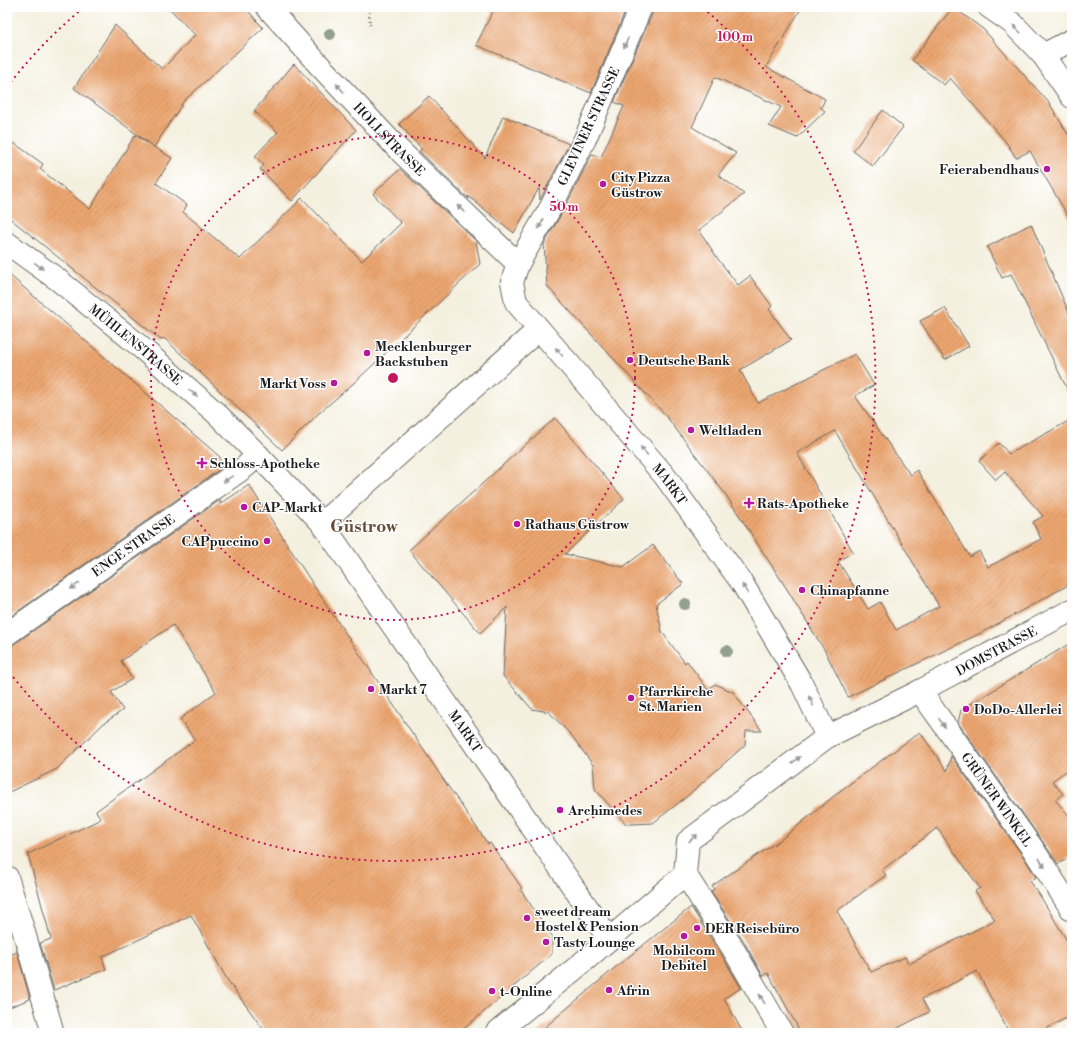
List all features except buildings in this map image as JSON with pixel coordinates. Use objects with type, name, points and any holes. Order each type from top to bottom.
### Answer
[{"type":"street","name":"HOLLSTRASSE","points":[[267,7],[397,148],[518,264]]},
{"type":"street","name":"GLEVINER STRASSE","points":[[518,264],[551,207],[585,139],[641,7]]},
{"type":"street","points":[[989,7],[1012,23],[1043,55],[1072,97]]},
{"type":"street","points":[[1043,55],[1072,40]]},
{"type":"street","name":"MÜHLENSTRASSE","points":[[7,243],[57,279],[136,344],[216,414],[258,455]]},
{"type":"street","name":"MARKT","points":[[518,264],[512,282],[516,302],[664,475],[742,583],[802,684],[827,737]]},
{"type":"street","points":[[322,523],[539,329]]},
{"type":"street","name":"MARKT","points":[[258,455],[322,523],[609,939]]},
{"type":"street","name":"ENGE STRASSE","points":[[7,634],[246,467],[258,455]]},
{"type":"street","name":"DOMSTRASSE","points":[[920,691],[1072,610]]},
{"type":"street","points":[[782,1033],[732,947],[685,874],[688,841],[827,737],[920,691]]},
{"type":"street","name":"GRÜNER WINKEL","points":[[920,691],[1033,849],[1072,910]]},
{"type":"street","points":[[496,1033],[576,968],[685,874]]},
{"type":"street","points":[[7,877],[15,931],[53,1033]]},
{"type":"path","points":[[370,25],[369,9],[372,7]]},
{"type":"place","name":"Feierabendhaus","points":[[1047,169]]},
{"type":"place","name":"City Pizza Güstrow","points":[[603,184]]},
{"type":"place","name":"Mecklenburger Backstuben","points":[[367,353]]},
{"type":"place","name":"Deutsche Bank","points":[[630,360]]},
{"type":"place","name":"Markt Voss","points":[[334,383]]},
{"type":"place","name":"Weltladen","points":[[691,430]]},
{"type":"place","name":"Schloss-Apotheke","points":[[202,463]]},
{"type":"place","name":"Rats-Apotheke","points":[[749,503]]},
{"type":"place","name":"CAP-Markt","points":[[244,507]]},
{"type":"place","name":"Rathaus Güstrow","points":[[517,524]]},
{"type":"place","name":"CAPpuccino","points":[[267,541]]},
{"type":"place","name":"Chinapfanne","points":[[802,590]]},
{"type":"place","name":"Markt 7","points":[[371,689]]},
{"type":"place","name":"Pfarrkirche St. Marien","points":[[631,698]]},
{"type":"place","name":"DoDo-Allerlei","points":[[966,709]]},
{"type":"place","name":"Archimedes","points":[[560,810]]},
{"type":"place","name":"sweet dream Hostel & Pension","points":[[527,918]]},
{"type":"place","name":"DER Reisebüro","points":[[697,928]]},
{"type":"place","name":"Mobilcom Debitel","points":[[684,936]]},
{"type":"place","name":"Tasty Lounge","points":[[546,942]]},
{"type":"place","name":"Afrin","points":[[609,990]]},
{"type":"place","name":"t-Online","points":[[492,991]]},
{"type":"district","name":"Güstrow","points":[[364,526]]}]
